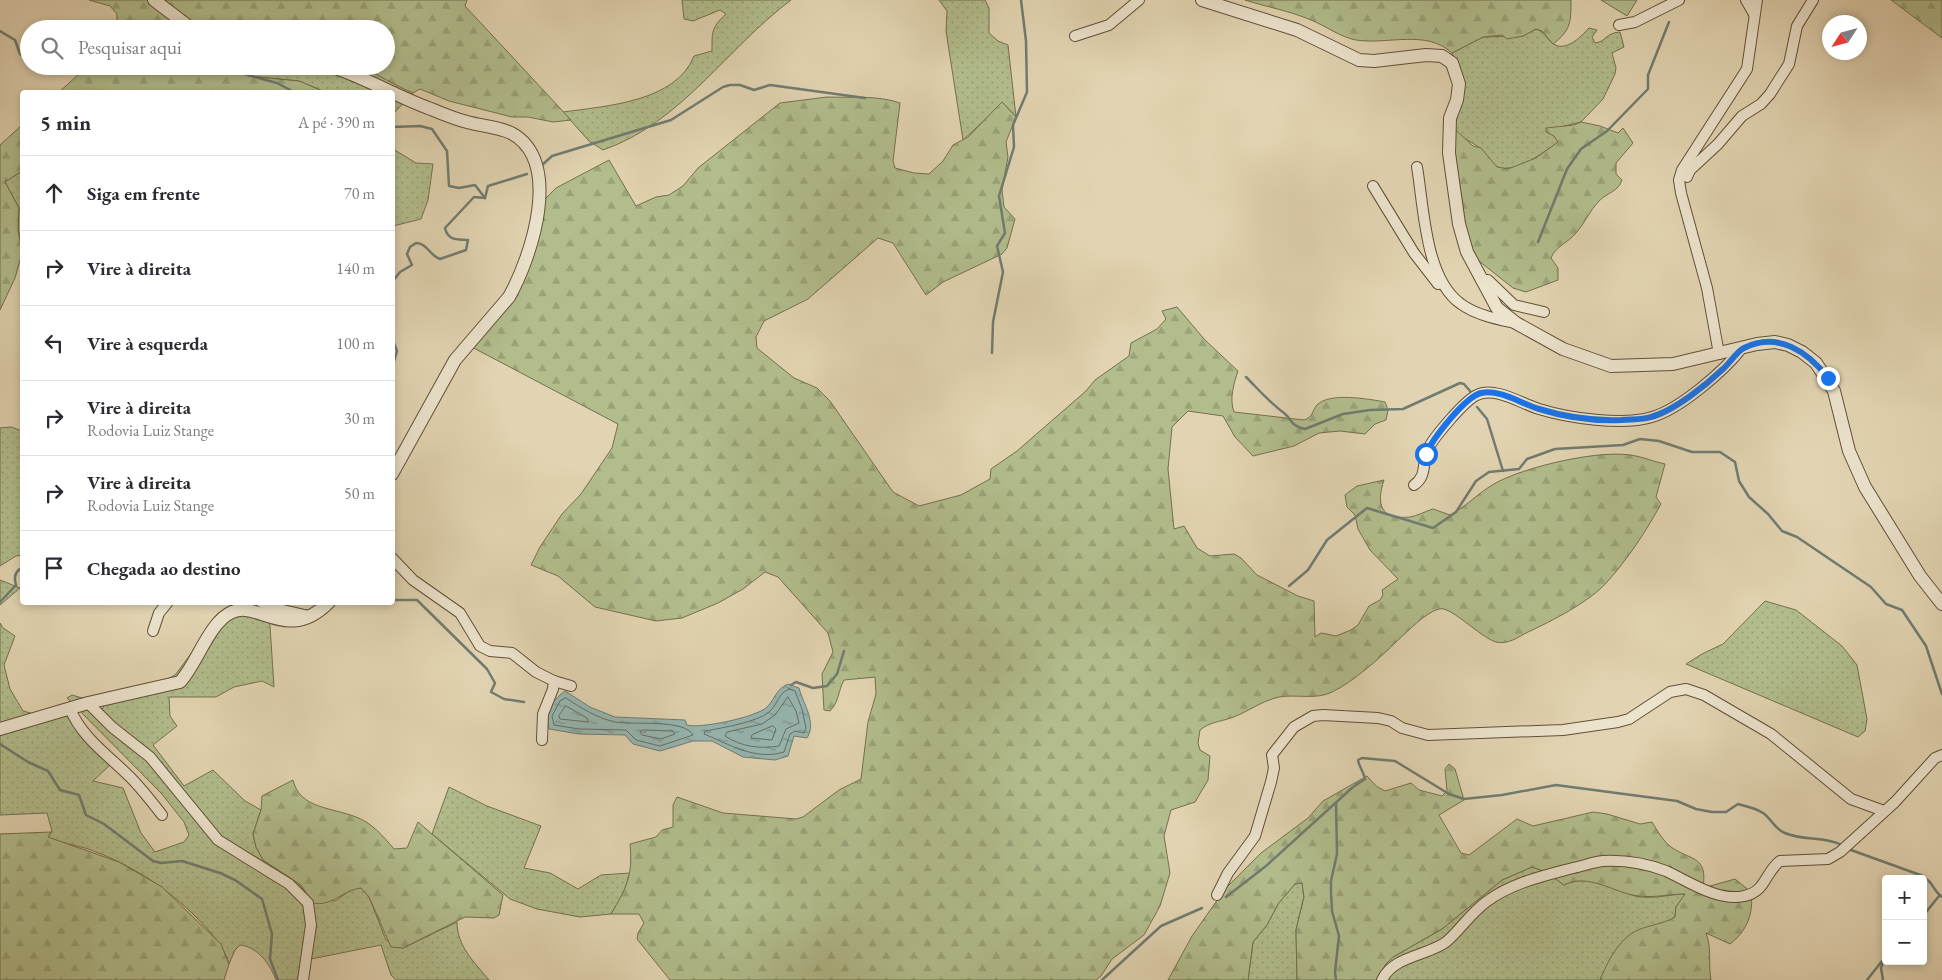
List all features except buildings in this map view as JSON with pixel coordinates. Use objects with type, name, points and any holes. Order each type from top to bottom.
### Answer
[{"type":"street","points":[[154,0],[180,20]]},
{"type":"street","points":[[1075,36],[1109,25],[1120,18],[1139,0]]},
{"type":"street","points":[[1202,0],[1297,30],[1358,60],[1436,55],[1452,64],[1459,84],[1449,128],[1452,179],[1463,239],[1481,280],[1497,308],[1516,323],[1563,349],[1611,366],[1674,364],[1775,342],[1795,348],[1816,364],[1834,391],[1849,451],[1865,487],[1920,576],[1942,604]]},
{"type":"street","points":[[1619,25],[1635,22],[1679,0]]},
{"type":"street","points":[[1746,0],[1754,14]]},
{"type":"street","points":[[1719,354],[1707,288],[1679,180],[1682,170],[1742,79],[1750,56],[1757,0]]},
{"type":"street","points":[[1690,222],[1686,192],[1690,170],[1718,144],[1742,116],[1761,104],[1770,94],[1789,64],[1797,26],[1813,0]]},
{"type":"street","points":[[356,75],[392,90]]},
{"type":"street","points":[[395,92],[429,108],[464,121],[510,133],[526,145],[533,160],[536,173],[540,210],[536,230],[515,286],[509,296],[455,360],[395,469]]},
{"type":"street","points":[[1417,167],[1432,260],[1446,289]]},
{"type":"street","points":[[1374,186],[1414,254],[1429,274],[1462,305],[1498,319],[1516,323]]},
{"type":"street","points":[[1481,280],[1488,280],[1514,305],[1544,312]]},
{"type":"street","points":[[1414,485],[1422,477],[1428,449],[1464,404],[1476,395],[1496,394],[1540,409],[1577,417],[1619,420],[1650,418],[1670,409],[1717,375],[1742,348]]},
{"type":"street","points":[[395,561],[413,580],[460,613],[466,620],[480,646],[490,651],[512,653],[536,672],[554,681],[571,686]]},
{"type":"street","points":[[154,631],[159,613],[166,605]]},
{"type":"street","points":[[266,605],[309,616]]},
{"type":"street","points":[[0,729],[88,702],[180,682],[216,626],[231,612],[246,611],[288,622],[319,612],[326,605]]},
{"type":"street","points":[[542,740],[543,714],[555,684],[554,681]]},
{"type":"street","points":[[1217,895],[1228,872],[1255,836],[1274,768],[1272,755],[1294,727],[1313,716],[1378,718],[1391,721],[1402,728],[1428,735],[1563,730],[1629,719],[1670,692],[1686,689],[1704,695],[1771,734],[1851,798],[1884,811]]},
{"type":"street","points":[[88,702],[112,727],[150,757],[218,840],[289,884],[308,903],[311,925],[303,980]]},
{"type":"street","points":[[70,708],[75,719],[96,744],[131,778],[162,815]]},
{"type":"street","points":[[1382,980],[1386,972],[1395,966],[1446,941],[1470,914],[1488,900],[1536,877],[1600,861],[1636,862],[1651,865],[1714,892],[1726,896],[1744,897],[1762,887],[1775,864],[1780,861],[1828,858],[1840,852],[1884,811],[1935,758],[1942,755]]},
{"type":"green space","points":[[89,0],[467,0],[465,6],[571,120],[553,122],[528,117],[512,117],[449,101],[420,89],[413,93],[377,75],[395,75],[395,20],[117,20],[117,14],[110,6]]},
{"type":"green space","points":[[682,0],[791,0],[768,19],[680,103],[656,122],[631,138],[603,150],[589,141],[563,112],[619,104],[656,92],[672,83],[685,71],[694,56],[712,51],[713,31],[717,23],[726,14],[720,10],[693,21],[684,19]]},
{"type":"green space","points":[[939,0],[985,0],[989,8],[989,33],[998,41],[1008,45],[1016,117],[1003,103],[963,140],[946,31],[947,11]]},
{"type":"green space","points":[[1245,0],[1571,0],[1571,8],[1567,30],[1553,44],[1542,31],[1536,29],[1523,36],[1507,39],[1502,35],[1483,37],[1452,53],[1442,46],[1419,40],[1368,41],[1350,39],[1317,22]]},
{"type":"green space","points":[[1601,0],[1637,0],[1627,16]]},
{"type":"green space","points":[[1891,0],[1942,0],[1942,38]]},
{"type":"green space","points":[[1589,28],[1597,30],[1592,37],[1595,43],[1611,34],[1620,32],[1624,47],[1612,53],[1616,68],[1615,74],[1603,99],[1581,122],[1564,126],[1554,136],[1558,142],[1521,165],[1505,168],[1495,166],[1484,152],[1452,131],[1459,73],[1452,53],[1483,37],[1523,36],[1536,29],[1543,33],[1551,42],[1561,46],[1572,43]]},
{"type":"green space","points":[[78,75],[248,75],[299,81],[320,90],[61,90]]},
{"type":"green space","points":[[378,75],[413,93],[395,112],[395,90],[320,90],[299,81],[247,76]]},
{"type":"green space","points":[[827,97],[873,98],[900,103],[893,161],[895,168],[914,173],[929,174],[943,161],[953,145],[968,137],[1002,102],[1016,117],[1006,142],[1008,157],[1002,190],[1004,207],[1015,219],[1007,248],[1002,254],[943,282],[926,295],[893,243],[878,238],[808,299],[764,321],[756,337],[757,348],[794,378],[817,388],[830,401],[893,492],[919,506],[961,495],[990,479],[991,469],[1017,451],[1086,391],[1095,380],[1129,356],[1131,343],[1157,329],[1166,319],[1162,311],[1177,307],[1205,340],[1238,371],[1232,396],[1234,412],[1304,420],[1311,416],[1317,405],[1330,399],[1369,399],[1385,402],[1388,410],[1386,420],[1375,424],[1365,434],[1340,431],[1319,433],[1294,446],[1253,456],[1235,437],[1223,416],[1188,411],[1172,427],[1168,469],[1174,529],[1184,526],[1197,548],[1210,556],[1234,554],[1241,558],[1257,575],[1298,596],[1314,601],[1315,637],[1321,633],[1336,636],[1351,630],[1358,625],[1369,606],[1380,600],[1383,595],[1382,590],[1398,579],[1370,550],[1358,529],[1355,515],[1347,507],[1345,495],[1357,486],[1384,480],[1380,496],[1381,503],[1386,513],[1392,516],[1416,516],[1433,509],[1450,515],[1494,484],[1524,471],[1584,457],[1622,454],[1665,464],[1656,497],[1661,504],[1629,554],[1600,589],[1570,610],[1517,638],[1500,643],[1496,642],[1482,635],[1450,612],[1439,609],[1423,618],[1366,669],[1332,692],[1320,696],[1286,696],[1272,699],[1237,716],[1211,724],[1200,730],[1198,743],[1200,750],[1210,756],[1208,780],[1195,802],[1171,810],[1164,836],[1170,873],[1160,906],[1144,935],[1112,959],[1101,976],[1096,980],[670,980],[637,939],[644,923],[639,914],[611,914],[625,888],[630,873],[630,844],[656,837],[662,830],[673,827],[673,805],[677,797],[723,813],[796,819],[803,817],[839,790],[861,779],[868,722],[876,694],[875,677],[844,680],[833,708],[830,711],[824,710],[822,674],[833,652],[828,633],[778,577],[765,572],[743,589],[718,603],[682,618],[656,621],[595,607],[558,576],[531,565],[540,547],[562,514],[581,494],[612,448],[618,424],[466,344],[510,287],[529,232],[546,198],[556,188],[609,160],[636,206],[656,197],[669,195],[683,186],[698,168],[780,103]]},
{"type":"green space","points":[[1581,122],[1600,126],[1618,133],[1623,128],[1633,143],[1616,163],[1616,174],[1622,180],[1618,187],[1602,198],[1573,236],[1553,254],[1551,258],[1558,268],[1558,280],[1526,292],[1513,288],[1474,257],[1466,229],[1452,131],[1457,131],[1473,146],[1481,148],[1497,167],[1508,169],[1536,158],[1558,142],[1554,136],[1546,132],[1546,128],[1574,125]]},
{"type":"green space","points":[[20,127],[20,172],[5,182],[19,208],[20,260],[15,278],[0,310],[0,145]]},
{"type":"green space","points":[[395,150],[416,163],[433,164],[428,200],[421,219],[395,226]]},
{"type":"green space","points":[[20,172],[20,237],[18,229],[19,208],[5,182]]},
{"type":"green space","points":[[11,427],[20,430],[20,555],[0,566],[0,428]]},
{"type":"green space","points":[[0,580],[20,588],[0,605]]},
{"type":"green space","points":[[1765,601],[1796,610],[1842,646],[1857,665],[1867,719],[1865,731],[1858,737],[1686,664],[1723,644]]},
{"type":"green space","points":[[235,605],[256,605],[269,611],[274,687],[262,681],[234,687],[216,697],[169,697],[170,716],[177,726],[153,745],[184,786],[213,770],[245,801],[261,810],[253,834],[256,847],[263,860],[294,878],[306,893],[335,901],[352,889],[361,887],[369,897],[386,940],[403,948],[457,922],[463,946],[489,980],[396,980],[391,975],[381,945],[301,961],[300,980],[276,980],[262,957],[246,946],[240,945],[235,950],[229,964],[220,945],[197,918],[160,886],[133,869],[88,849],[48,837],[52,831],[47,813],[0,815],[0,623],[3,628],[15,636],[4,665],[10,689],[23,711],[38,715],[61,706],[111,764],[93,781],[123,788],[141,833],[155,852],[184,842],[189,835],[184,822],[161,793],[67,698],[72,695],[82,698],[101,712],[109,694],[170,678],[176,674],[220,614]]},
{"type":"green space","points":[[1449,764],[1455,769],[1464,800],[1439,815],[1461,853],[1469,855],[1517,819],[1533,826],[1593,812],[1607,814],[1640,824],[1652,822],[1668,845],[1700,864],[1704,877],[1703,888],[1735,879],[1751,892],[1752,900],[1748,921],[1736,939],[1730,944],[1706,933],[1709,944],[1711,980],[1600,980],[1619,945],[1638,930],[1675,917],[1676,907],[1685,894],[1645,896],[1630,894],[1583,881],[1564,885],[1546,872],[1532,867],[1502,880],[1442,929],[1393,957],[1385,965],[1381,980],[1297,980],[1296,930],[1304,897],[1302,883],[1295,884],[1278,904],[1267,925],[1253,942],[1248,980],[1168,980],[1192,936],[1225,889],[1261,853],[1308,818],[1323,801],[1367,776],[1376,786],[1385,791],[1411,783],[1419,790],[1442,796],[1447,791],[1445,769]]},
{"type":"green space","points":[[293,780],[302,797],[309,802],[362,819],[377,830],[394,849],[407,848],[418,822],[503,895],[499,915],[494,918],[465,917],[403,948],[391,947],[369,897],[361,888],[326,903],[313,903],[301,885],[263,860],[256,847],[253,834],[261,810],[262,796]]},
{"type":"green space","points":[[449,787],[487,806],[541,826],[524,868],[550,873],[578,889],[601,875],[630,873],[623,894],[611,914],[580,917],[537,909],[510,899],[432,834]]},
{"type":"green space","points":[[51,832],[48,837],[119,862],[162,887],[221,944],[229,964],[224,980],[0,980],[0,834]]},
{"type":"green space","points":[[1532,867],[1546,872],[1564,885],[1582,881],[1591,882],[1641,897],[1686,894],[1676,907],[1675,917],[1665,923],[1651,926],[1602,975],[1600,980],[1381,980],[1385,965],[1393,957],[1442,929],[1502,880]]},
{"type":"green space","points":[[1302,883],[1304,896],[1296,930],[1297,980],[1248,980],[1253,942],[1267,925],[1278,904],[1295,884]]},
{"type":"water","points":[[788,684],[799,688],[810,719],[810,732],[807,738],[794,736],[788,756],[775,760],[743,757],[712,741],[693,741],[660,751],[633,744],[625,735],[579,734],[549,729],[548,717],[550,708],[565,691],[590,707],[615,717],[685,720],[687,725],[694,726],[728,721],[761,711],[770,704],[780,689]]},
{"type":"waterway","points":[[992,353],[993,322],[1003,272],[997,246],[1005,233],[999,196],[1014,147],[1013,125],[1027,92],[1026,41],[1021,0]]},
{"type":"waterway","points":[[1538,242],[1567,169],[1581,149],[1607,131],[1648,89],[1648,75],[1669,22]]},
{"type":"waterway","points":[[0,31],[15,40],[20,54]]},
{"type":"waterway","points":[[248,75],[277,83],[290,90]]},
{"type":"waterway","points":[[541,166],[552,156],[671,120],[723,87],[730,85],[740,85],[754,90],[770,85],[865,98]]},
{"type":"waterway","points":[[395,127],[420,126],[432,129],[447,151],[449,186],[459,188],[475,185],[485,198]]},
{"type":"waterway","points":[[485,198],[488,186],[527,174]]},
{"type":"waterway","points":[[395,278],[400,272],[412,265],[407,254],[410,247],[416,243],[423,245],[440,259],[466,250],[468,240],[451,237],[445,228],[474,197],[485,198]]},
{"type":"waterway","points":[[395,346],[397,351],[395,358]]},
{"type":"waterway","points":[[1246,377],[1287,415],[1294,424],[1305,429],[1343,414],[1370,410],[1403,409],[1460,383],[1464,384],[1470,391]]},
{"type":"waterway","points":[[1477,407],[1487,419],[1503,471]]},
{"type":"waterway","points":[[1289,586],[1308,570],[1327,540],[1367,508],[1433,528],[1456,512],[1476,481],[1489,472],[1519,469],[1527,459],[1555,449],[1623,445],[1640,439],[1659,441],[1692,452],[1720,452],[1735,462],[1739,481],[1749,497],[1768,514],[1782,531],[1797,537],[1871,587],[1886,604],[1902,610],[1926,646],[1942,694]]},
{"type":"waterway","points":[[0,602],[16,585],[16,575],[20,570]]},
{"type":"waterway","points":[[395,600],[417,600],[487,669],[495,683],[491,692],[504,699],[524,702]]},
{"type":"waterway","points":[[791,685],[796,682],[813,688],[827,686],[837,674],[844,651]]},
{"type":"waterway","points":[[0,744],[28,762],[48,771],[60,790],[79,795],[86,815],[104,824],[153,861],[161,863],[182,861],[220,873],[235,880],[262,899],[272,934],[270,959],[278,980]]},
{"type":"waterway","points":[[1226,897],[1266,866],[1353,787],[1365,779],[1358,760],[1362,758],[1395,761],[1449,794],[1464,799],[1502,795],[1556,785],[1677,801],[1696,809],[1712,812],[1726,812],[1738,804],[1754,808],[1763,813],[1778,829],[1785,833],[1799,837],[1828,840],[1842,845]]},
{"type":"waterway","points":[[1336,803],[1337,854],[1331,881],[1332,911],[1339,936],[1335,972],[1336,980]]},
{"type":"waterway","points":[[1851,850],[1923,876],[1942,897]]},
{"type":"waterway","points":[[1927,911],[1939,896]]},
{"type":"waterway","points":[[1102,980],[1161,926],[1202,908]]},
{"type":"waterway","points":[[1867,980],[1882,961]]},
{"type":"waterway","points":[[1882,965],[1883,980]]},
{"type":"route","points":[[1426,454],[1464,404],[1476,395],[1488,392],[1568,416],[1619,420],[1650,418],[1670,409],[1717,375],[1742,348],[1775,342],[1788,345],[1802,352],[1828,378]]}]
